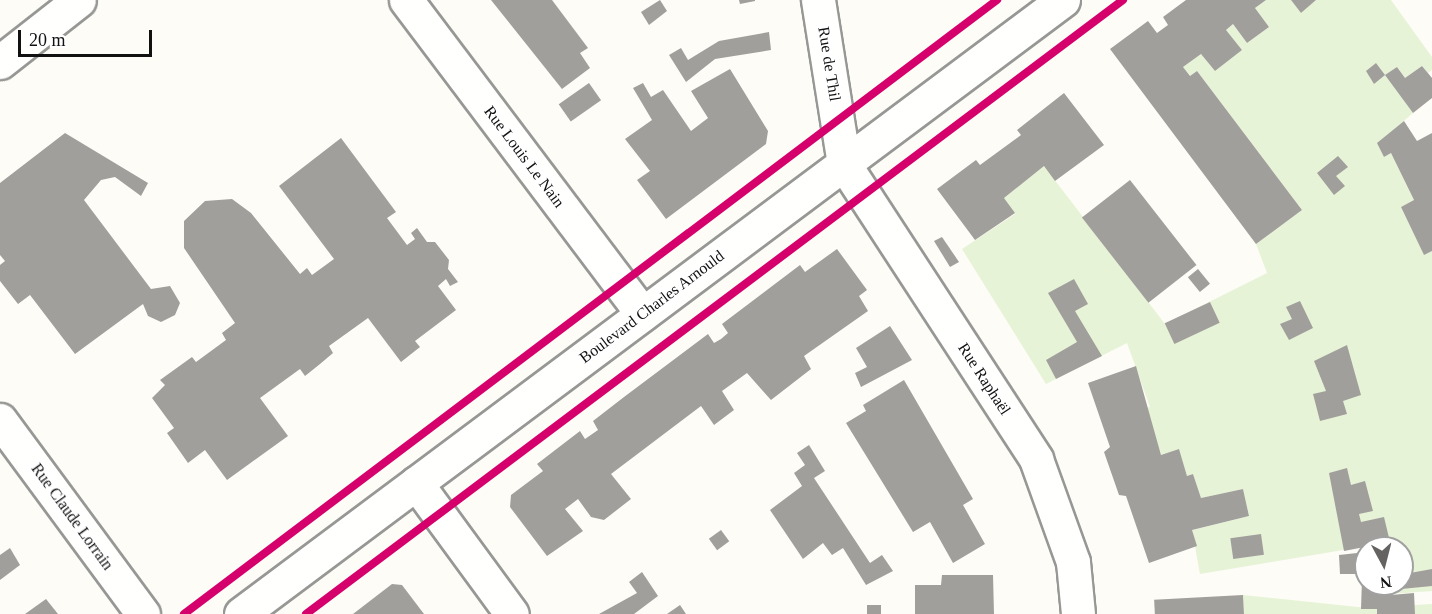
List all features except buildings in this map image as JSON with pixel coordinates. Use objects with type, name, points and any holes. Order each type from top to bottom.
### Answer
[{"type":"street","name":"Rue Louis Le Nain","points":[[406,0],[642,314]]},
{"type":"street","name":"Rue de Thil","points":[[818,0],[844,164]]},
{"type":"street","name":"Boulevard Charles Arnould","points":[[241,614],[1064,0]]},
{"type":"street","points":[[0,62],[63,5]]},
{"type":"street","name":"Rue Raphaël","points":[[844,164],[1036,459],[1072,562],[1078,614]]},
{"type":"street","name":"Rue Claude Lorrain","points":[[0,420],[143,614]]},
{"type":"street","points":[[416,483],[512,614]]},
{"type":"green space","points":[[1266,0],[1291,0],[1301,13],[1316,0],[1391,0],[1432,57],[1432,70],[1428,73],[1422,66],[1405,78],[1397,67],[1386,75],[1413,113],[1378,143],[1384,157],[1391,153],[1414,200],[1401,207],[1424,254],[1432,251],[1432,591],[1414,592],[1414,536],[1354,536],[1354,548],[1200,574],[1192,530],[1249,516],[1243,489],[1201,498],[1193,474],[1187,476],[1179,450],[1161,455],[1146,408],[1150,407],[1127,343],[1046,384],[962,249],[1015,214],[1004,198],[1044,166],[1165,324],[1267,273],[1256,244],[1302,210],[1197,71],[1190,76],[1183,67],[1201,54],[1215,71],[1242,50],[1226,30],[1233,24],[1247,43],[1269,27],[1255,8]]},
{"type":"green space","points":[[1243,595],[1377,609],[1377,614],[1244,614]]},
{"type":"green space","points":[[1432,604],[1432,614],[1415,614],[1414,605]]},
{"type":"cycle path","points":[[184,614],[997,0]]},
{"type":"cycle path","points":[[306,614],[1123,0]]}]
